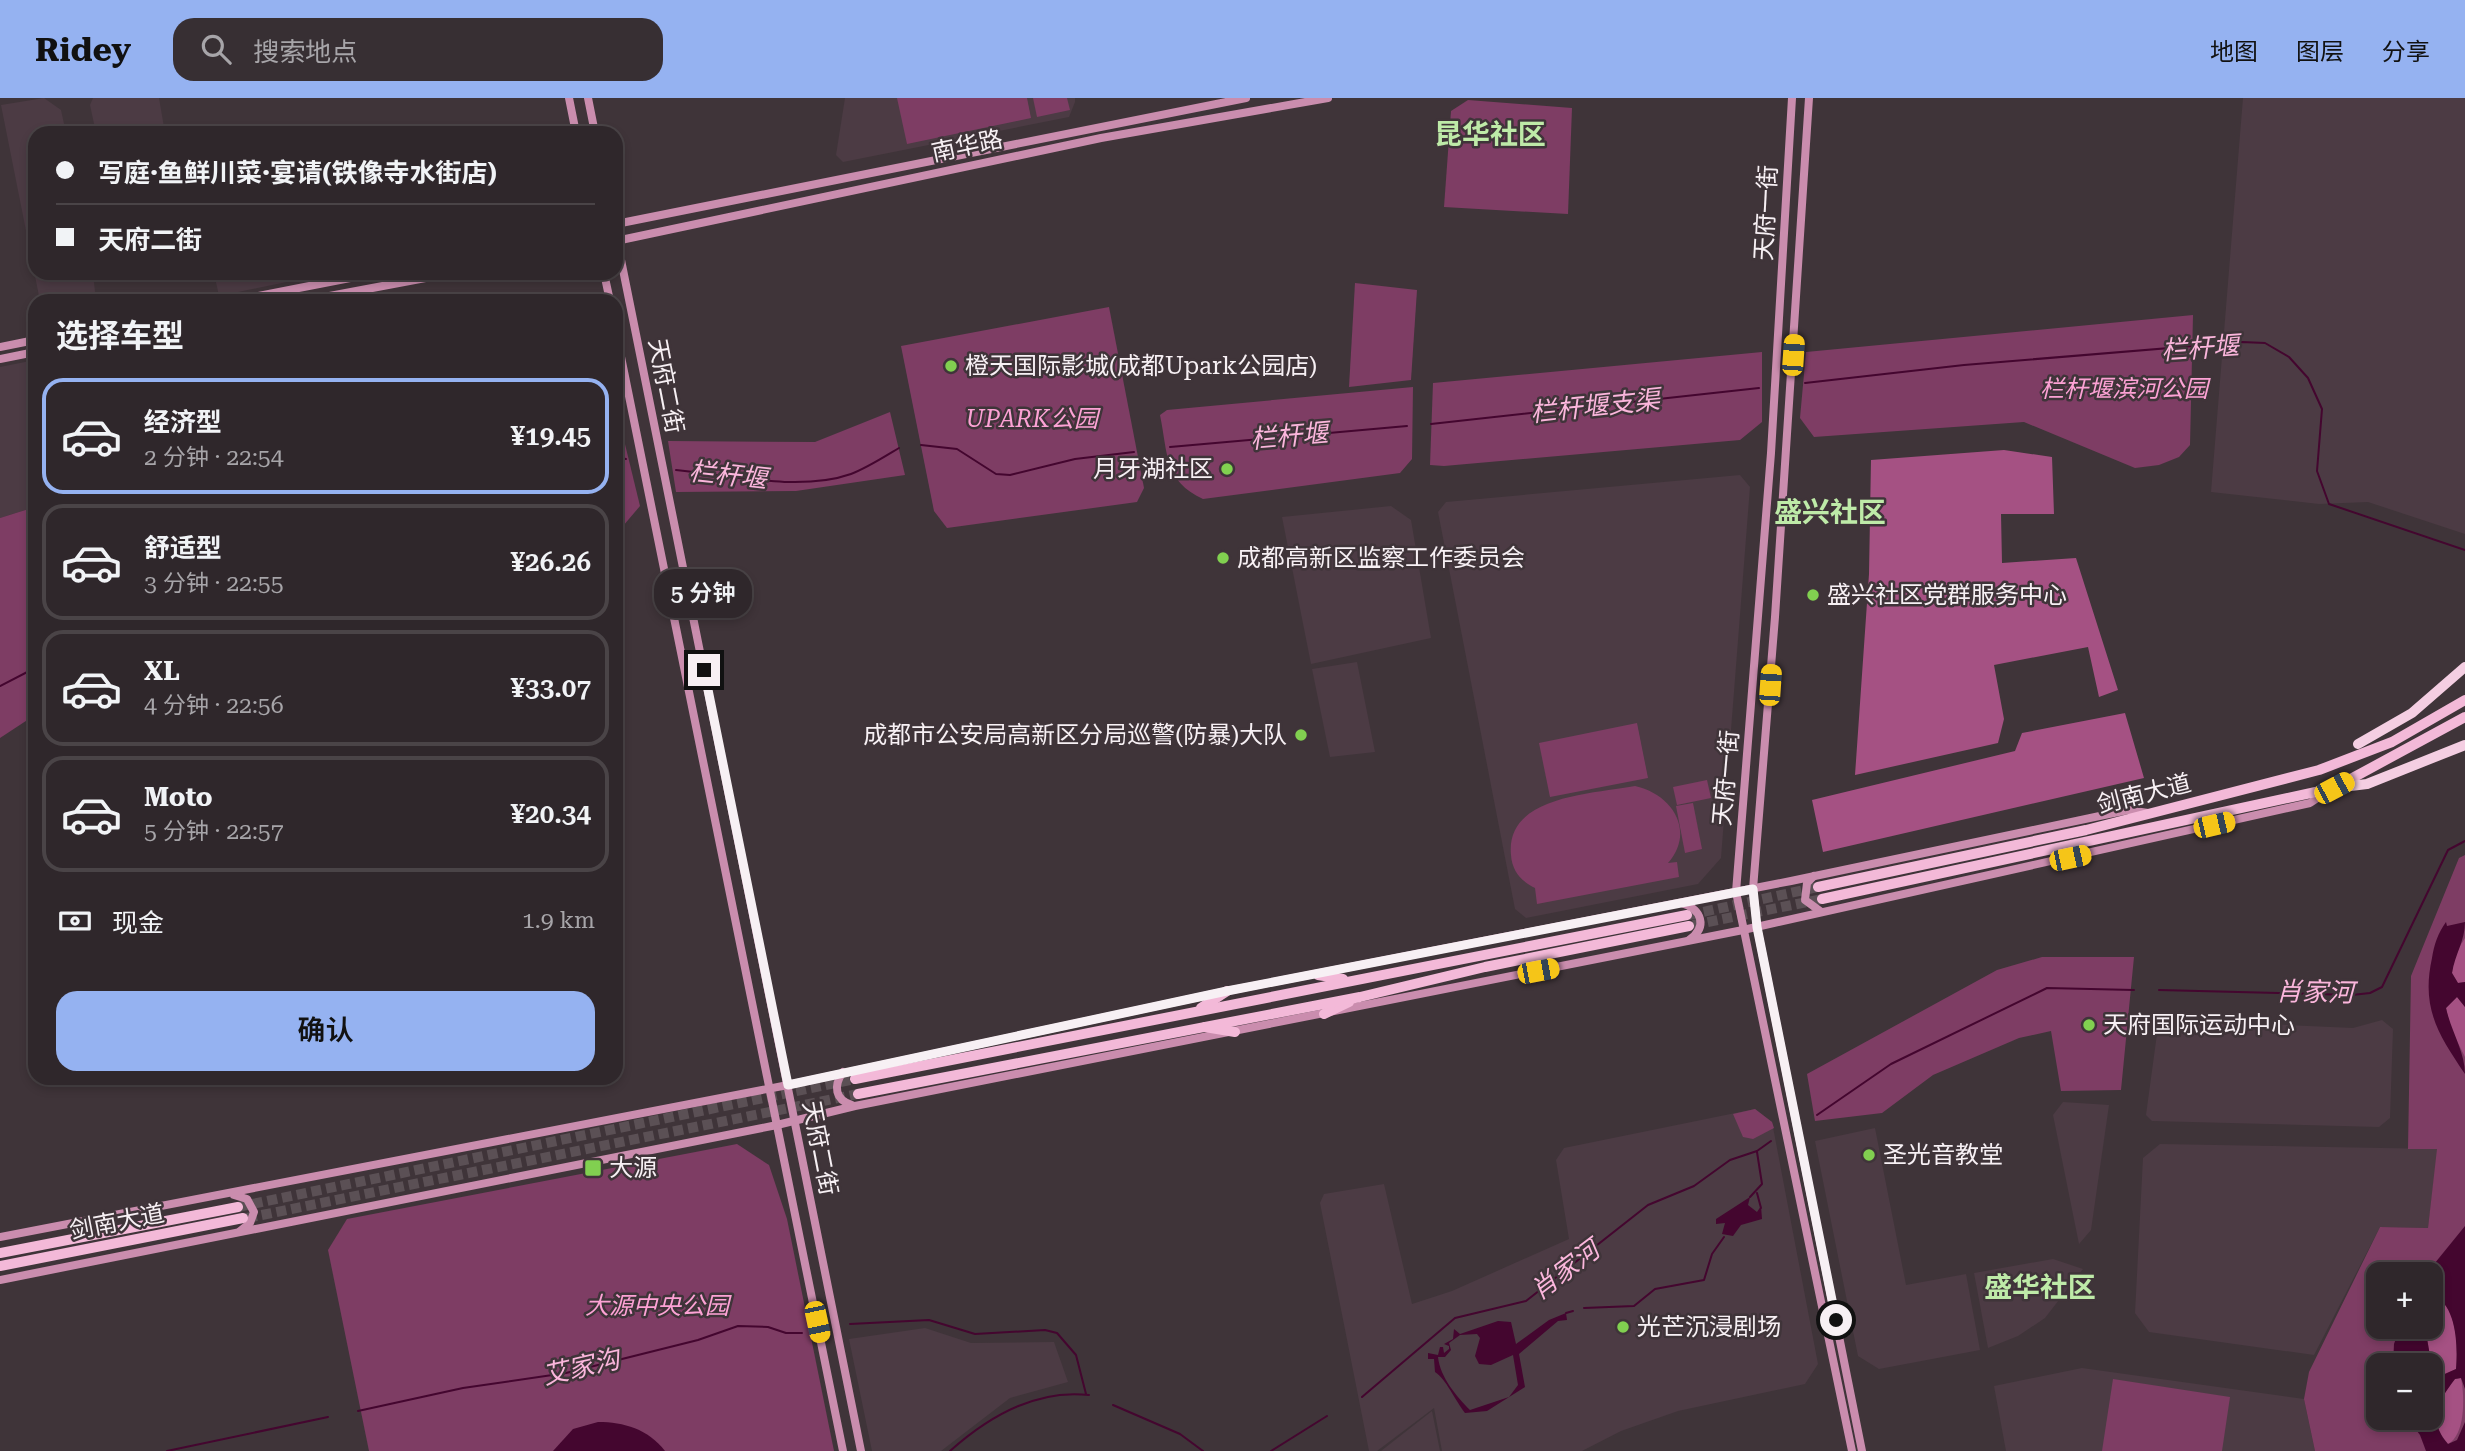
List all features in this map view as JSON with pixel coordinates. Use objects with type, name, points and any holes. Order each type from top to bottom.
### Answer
[{"type":"highway","points":[[2358,744],[2412,713],[2465,667]]},
{"type":"highway","name":"剑南大道","points":[[1818,887],[2086,830],[2277,782],[2343,762],[2392,742],[2465,700]]},
{"type":"highway","name":"剑南大道","points":[[1822,899],[2334,788],[2465,717]]},
{"type":"highway","points":[[2334,788],[2367,784],[2465,745]]},
{"type":"highway","points":[[855,1079],[1687,915]]},
{"type":"highway","points":[[858,1094],[1360,996],[1485,967],[1689,926]]},
{"type":"highway","points":[[1318,975],[1351,981]]},
{"type":"highway","points":[[1195,1012],[1227,991]]},
{"type":"highway","points":[[1324,1014],[1360,996]]},
{"type":"highway","points":[[1198,1026],[1235,1032]]},
{"type":"highway","name":"剑南大道","points":[[0,1253],[238,1207]]},
{"type":"highway","name":"剑南大道","points":[[0,1266],[243,1218]]},
{"type":"main road","points":[[569,98],[575,126]]},
{"type":"main road","points":[[588,98],[594,126]]},
{"type":"main road","name":"南华路","points":[[623,223],[1245,98]]},
{"type":"main road","name":"南华路","points":[[623,238],[1101,138],[1328,98]]},
{"type":"main road","name":"天府一街","points":[[1792,98],[1771,453],[1736,892],[1852,1451]]},
{"type":"main road","name":"天府一街","points":[[1809,98],[1775,617],[1753,889],[1757,927],[1862,1451]]},
{"type":"main road","name":"天府二街","points":[[623,273],[861,1451]]},
{"type":"main road","points":[[268,294],[340,280]]},
{"type":"main road","points":[[340,294],[415,280]]},
{"type":"main road","points":[[0,347],[28,341]]},
{"type":"main road","points":[[0,359],[28,353]]},
{"type":"main road","name":"天府二街","points":[[623,367],[843,1451]]},
{"type":"main road","points":[[0,1280],[776,1125],[855,1106],[1743,930],[2310,803],[2334,788]]},
{"type":"main road","points":[[0,1237],[788,1085],[1227,991],[1753,889],[2128,810],[2148,813]]},
{"type":"main road","points":[[1814,876],[1807,883],[1805,900],[1820,911]]},
{"type":"main road","points":[[1680,902],[1695,908],[1702,925],[1697,934],[1686,942]]},
{"type":"main road","points":[[843,1072],[837,1085],[838,1095],[843,1102],[855,1106]]},
{"type":"main road","points":[[231,1194],[247,1199],[254,1212],[250,1223],[237,1233]]},
{"type":"shaded area","points":[[44,98],[61,110],[64,126],[28,126],[28,241],[1,105]]},
{"type":"shaded area","points":[[93,98],[159,98],[164,126],[94,126],[90,105]]},
{"type":"shaded area","points":[[845,98],[1075,98],[1075,102],[1069,117],[843,162],[836,155]]},
{"type":"shaded area","points":[[2243,98],[2465,98],[2465,534],[2368,502],[2319,504],[2211,492]]},
{"type":"shaded area","points":[[36,280],[94,280],[95,294],[39,294]]},
{"type":"shaded area","points":[[216,280],[296,280],[229,294],[219,294]]},
{"type":"shaded area","points":[[28,361],[28,509],[0,518],[0,367]]},
{"type":"shaded area","points":[[2004,450],[2052,457],[2054,514],[2001,514],[2002,563],[2076,558],[2118,690],[2099,697],[2088,647],[1994,665],[2004,719],[1998,743],[1855,775],[1869,574],[1871,460]]},
{"type":"shaded area","points":[[1740,475],[1750,487],[1721,858],[1698,884],[1526,918],[1515,909],[1438,512],[1446,502]]},
{"type":"shaded area","points":[[1391,506],[1411,520],[1431,638],[1311,664],[1282,517]]},
{"type":"shaded area","points":[[1357,662],[1375,752],[1330,757],[1312,669]]},
{"type":"shaded area","points":[[2125,713],[2144,778],[1823,852],[1812,800],[2015,751],[2022,733]]},
{"type":"shaded area","points":[[2446,922],[2447,926],[2465,922],[2452,973],[2458,983],[2465,982],[2465,1007],[2457,997],[2446,1008],[2463,1058],[2465,1074],[2440,1033],[2430,1006],[2429,976],[2433,953]]},
{"type":"shaded area","points":[[2465,938],[2465,982],[2458,983],[2452,973],[2454,956]]},
{"type":"shaded area","points":[[2457,997],[2465,1007],[2465,1057],[2451,1029],[2446,1008]]},
{"type":"shaded area","points":[[2159,1019],[2353,1028],[2382,1020],[2393,1029],[2390,1118],[2379,1127],[2152,1121],[2146,1115]]},
{"type":"shaded area","points":[[2063,1102],[2109,1105],[2091,1230],[2079,1244],[2053,1115]]},
{"type":"shaded area","points":[[1755,1109],[1772,1122],[1818,1364],[1805,1384],[1678,1411],[1621,1431],[1582,1451],[1442,1451],[1434,1408],[1377,1451],[1369,1451],[1320,1203],[1324,1194],[1384,1184],[1412,1304],[1452,1291],[1569,1239],[1556,1160],[1564,1148]]},
{"type":"shaded area","points":[[1875,1128],[1906,1285],[1966,1274],[1980,1350],[1879,1369],[1858,1356],[1815,1141]]},
{"type":"shaded area","points":[[2160,1144],[2438,1149],[2428,1228],[2380,1227],[2314,1355],[2149,1332],[2135,1313],[2143,1158]]},
{"type":"shaded area","points":[[1750,1197],[1748,1205],[1757,1212],[1761,1206],[1762,1219],[1741,1225],[1733,1236],[1722,1234],[1725,1223],[1716,1224],[1716,1219]]},
{"type":"shaded area","points":[[2465,1226],[2465,1389],[2461,1378],[2455,1379],[2443,1397],[2443,1375],[2456,1369],[2457,1349],[2451,1316],[2443,1302],[2443,1262],[2436,1262]]},
{"type":"shaded area","points":[[2053,1259],[2083,1269],[2045,1318],[2018,1336],[1988,1348],[1974,1273]]},
{"type":"shaded area","points":[[2443,1302],[2454,1326],[2456,1369],[2443,1375],[2443,1353],[2430,1353],[2427,1339],[2443,1339]]},
{"type":"shaded area","points":[[1566,1313],[1567,1320],[1558,1321],[1519,1354],[1525,1387],[1487,1411],[1465,1413],[1435,1372],[1434,1359],[1428,1359],[1428,1353],[1438,1355],[1440,1347],[1443,1347],[1444,1353],[1449,1349],[1449,1346],[1444,1344],[1453,1339],[1454,1329],[1460,1334],[1498,1321],[1511,1322],[1516,1344],[1549,1320]],"holes":[[[1477,1334],[1480,1338],[1475,1356],[1479,1364],[1491,1365],[1513,1355],[1518,1385],[1509,1397],[1470,1410],[1446,1379],[1438,1357],[1445,1357],[1451,1350],[1449,1343],[1460,1335]]]},
{"type":"shaded area","points":[[925,1328],[971,1343],[1054,1342],[1068,1382],[1010,1398],[941,1451],[872,1451],[849,1339]]},
{"type":"shaded area","points":[[2396,1339],[2427,1339],[2430,1353],[2394,1353]]},
{"type":"shaded area","points":[[2082,1368],[2304,1399],[2315,1451],[2006,1451],[1994,1386]]},
{"type":"shaded area","points":[[2461,1378],[2461,1424],[2458,1433],[2448,1444],[2440,1430],[2443,1430],[2443,1398],[2455,1379]]},
{"type":"shaded area","points":[[1432,1411],[1440,1451],[1381,1451]]},
{"type":"shaded area","points":[[598,1422],[635,1428],[651,1437],[665,1451],[553,1451],[573,1429]]},
{"type":"shaded area","points":[[2465,1422],[2465,1451],[2426,1451],[2416,1430],[2440,1430],[2448,1444],[2457,1440]]},
{"type":"green space","points":[[897,98],[1027,98],[1031,118],[907,144]]},
{"type":"green space","points":[[1033,98],[1067,98],[1070,110],[1037,117]]},
{"type":"green space","points":[[1468,100],[1572,108],[1568,214],[1444,207],[1451,111]]},
{"type":"green space","points":[[1355,283],[1417,290],[1411,380],[1349,387]]},
{"type":"green space","name":"UPARK公园","points":[[1109,307],[1144,488],[1137,502],[947,528],[934,511],[901,346]]},
{"type":"green space","name":"栏杆堰滨河公园","points":[[2193,315],[2190,445],[2179,457],[2159,465],[2135,468],[2024,422],[1814,437],[1800,418],[1806,352]]},
{"type":"green space","points":[[1762,352],[1762,422],[1740,440],[1444,466],[1430,465],[1433,383]]},
{"type":"green space","points":[[1413,387],[1412,459],[1400,473],[1203,499],[1181,484],[1170,465],[1160,415],[1167,410]]},
{"type":"green space","points":[[890,412],[905,475],[796,491],[676,492],[668,441],[815,442]]},
{"type":"green space","points":[[623,436],[640,506],[623,526]]},
{"type":"green space","points":[[28,509],[28,720],[0,738],[0,518]]},
{"type":"green space","points":[[1637,723],[1648,778],[1550,797],[1539,743]]},
{"type":"green space","points":[[1707,780],[1711,798],[1677,805],[1673,787]]},
{"type":"green space","points":[[1635,786],[1660,797],[1676,816],[1680,839],[1668,863],[1677,862],[1679,877],[1537,904],[1535,888],[1518,875],[1512,861],[1513,835],[1522,820],[1555,801]]},
{"type":"green space","points":[[1693,803],[1702,849],[1685,853],[1676,806]]},
{"type":"green space","points":[[2465,855],[2465,1451],[2315,1451],[2304,1399],[2309,1372],[2380,1227],[2428,1228],[2437,1149],[2408,1149],[2411,976],[2459,858]]},
{"type":"green space","points":[[2042,957],[2134,957],[2121,1090],[2061,1091],[2051,1031],[2019,1038],[1933,1075],[1882,1113],[1815,1121],[1807,1074],[1997,970]]},
{"type":"green space","points":[[1755,1109],[1772,1122],[1774,1128],[1753,1139],[1743,1137],[1733,1114]]},
{"type":"green space","name":"大源中央公园","points":[[737,1144],[769,1165],[787,1219],[834,1451],[369,1451],[328,1250],[347,1219]]},
{"type":"green space","points":[[2113,1379],[2230,1397],[2222,1451],[2102,1451]]},
{"type":"waterway","name":"栏杆堰","points":[[1805,383],[1964,365],[2242,342],[2265,343],[2289,357],[2308,378],[2322,409],[2317,471],[2329,504],[2465,550]]},
{"type":"waterway","name":"栏杆堰支渠","points":[[1431,424],[1759,388]]},
{"type":"waterway","name":"栏杆堰","points":[[1170,447],[1407,426]]},
{"type":"waterway","name":"栏杆堰","points":[[921,445],[957,449],[996,474],[1010,475],[1075,459],[1134,452]]},
{"type":"waterway","name":"栏杆堰","points":[[676,470],[764,481],[809,482],[851,474],[899,448]]},
{"type":"waterway","name":"栏杆堰","points":[[0,686],[28,672]]},
{"type":"waterway","name":"肖家河","points":[[2159,990],[2352,995],[2370,993],[2382,987],[2448,850],[2465,841]]},
{"type":"waterway","name":"肖家河","points":[[1817,1115],[1891,1064],[2047,988],[2134,990]]},
{"type":"waterway","name":"肖家河","points":[[1362,1397],[1455,1318],[1526,1301],[1648,1205],[1694,1186],[1730,1160],[1757,1151],[1771,1141]]},
{"type":"waterway","points":[[1750,1197],[1762,1184],[1757,1152]]},
{"type":"waterway","points":[[1757,1193],[1761,1208]]},
{"type":"waterway","points":[[1584,1308],[1634,1306],[1655,1289],[1704,1280],[1712,1254],[1724,1237]]},
{"type":"waterway","points":[[1566,1313],[1573,1311]]},
{"type":"waterway","name":"艾家沟","points":[[850,1324],[929,1320],[975,1334],[1045,1330],[1057,1333],[1076,1355],[1086,1394]]},
{"type":"waterway","name":"艾家沟","points":[[358,1411],[463,1388],[566,1373],[698,1340],[738,1326],[768,1327],[786,1333],[802,1333]]},
{"type":"waterway","name":"肖家河","points":[[950,1451],[997,1416],[1014,1408],[1050,1396],[1089,1395]]},
{"type":"waterway","name":"肖家河","points":[[1113,1405],[1180,1434],[1203,1451]]},
{"type":"waterway","name":"肖家河","points":[[1271,1451],[1327,1416]]},
{"type":"waterway","name":"艾家沟","points":[[167,1451],[328,1417]]},
{"type":"tunnel","points":[[1689,915],[1818,887]]},
{"type":"tunnel","points":[[1693,925],[1822,899]]},
{"type":"tunnel","points":[[238,1207],[855,1079]]},
{"type":"tunnel","points":[[247,1218],[858,1094]]},
{"type":"place","name":"橙天国际影城(成都Upark公园店)","points":[[951,366]]},
{"type":"place","name":"月牙湖社区","points":[[1227,469]]},
{"type":"place","name":"成都高新区监察工作委员会","points":[[1223,558]]},
{"type":"place","name":"盛兴社区党群服务中心","points":[[1813,595]]},
{"type":"place","name":"成都市公安局高新区分局巡警(防暴)大队","points":[[1301,735]]},
{"type":"place","name":"天府国际运动中心","points":[[2089,1025]]},
{"type":"place","name":"圣光音教堂","points":[[1869,1155]]},
{"type":"place","name":"大源","points":[[593,1168]]},
{"type":"place","name":"光芒沉浸剧场","points":[[1623,1327]]},
{"type":"district","name":"昆华社区","points":[[1490,134]]},
{"type":"district","name":"盛兴社区","points":[[1830,512]]},
{"type":"district","name":"盛华社区","points":[[2040,1287]]},
{"type":"route","points":[[704,670],[788,1085],[1227,991],[1753,889],[1757,927],[1836,1320]]}]
